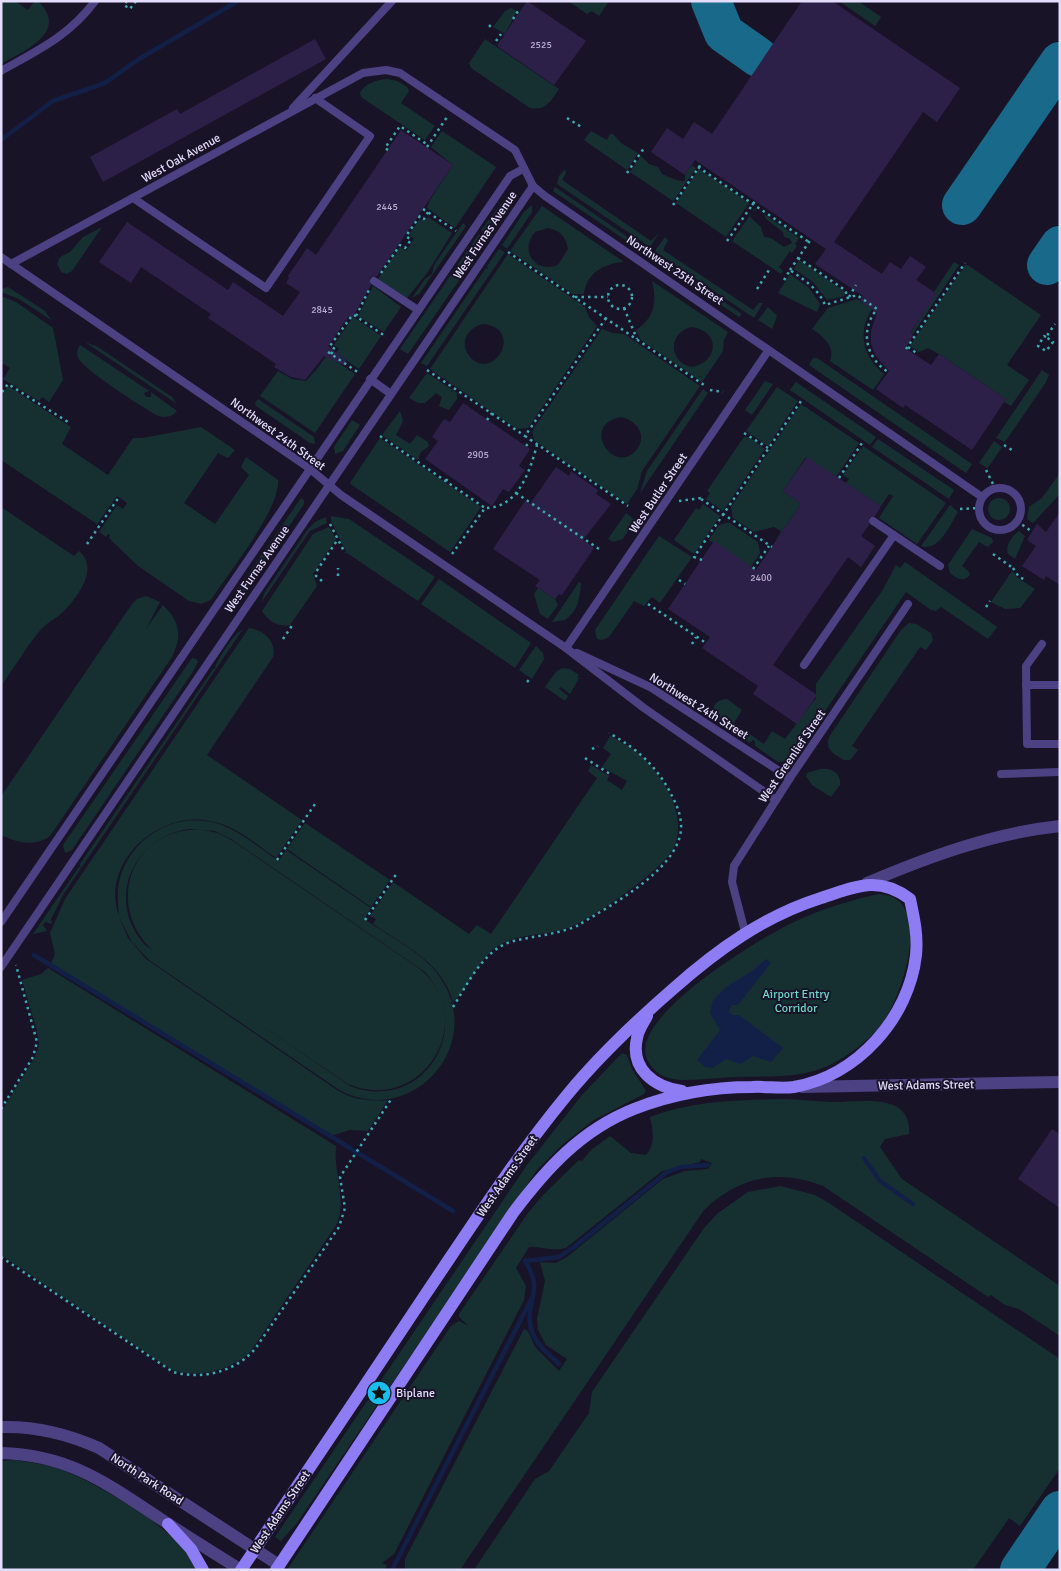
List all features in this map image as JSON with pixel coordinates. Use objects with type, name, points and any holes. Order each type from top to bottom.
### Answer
[{"type":"main road","name":"West Adams Street","points":[[241,1570],[535,1135],[607,1050],[688,975],[745,932],[804,904],[866,883],[890,886],[910,899],[917,930],[916,955],[902,1004],[890,1023],[867,1049],[854,1060],[832,1074],[792,1087],[752,1086],[687,1092],[633,1110],[603,1123],[578,1141],[550,1166],[513,1213],[278,1568]]},
{"type":"main road","points":[[650,1009],[637,1037],[638,1064],[656,1084],[665,1089],[687,1092]]},
{"type":"main road","points":[[168,1524],[191,1549],[203,1570]]},
{"type":"street","name":"West Adams Street","points":[[866,883],[910,864],[965,846],[1016,832],[1060,826]]},
{"type":"street","name":"West Adams Street","points":[[792,1087],[1060,1082]]},
{"type":"street","name":"North Park Road","points":[[1,1427],[41,1430],[80,1440],[99,1448],[255,1550],[278,1568]]},
{"type":"street","name":"North Park Road","points":[[1,1453],[34,1456],[59,1461],[82,1470],[107,1483],[241,1570]]},
{"type":"lane","points":[[1,71],[66,32],[80,20],[95,1]]},
{"type":"lane","points":[[289,113],[392,1]]},
{"type":"lane","name":"Northwest 25th Street","points":[[363,72],[386,70],[400,73],[416,82],[515,150],[533,186],[545,196],[734,324],[768,351],[982,497]]},
{"type":"lane","name":"West Oak Avenue","points":[[11,264],[363,72]]},
{"type":"lane","points":[[133,198],[266,288],[370,136],[315,98]]},
{"type":"lane","name":"West Furnas Avenue","points":[[1,922],[510,176],[523,169]]},
{"type":"lane","name":"West Furnas Avenue","points":[[1,967],[533,186]]},
{"type":"lane","name":"Northwest 24th Street","points":[[1,257],[153,358],[309,468],[328,485],[566,648],[644,708],[776,800]]},
{"type":"lane","points":[[374,281],[418,310]]},
{"type":"lane","name":"West Butler Street","points":[[566,648],[768,351]]},
{"type":"lane","points":[[370,380],[391,394]]},
{"type":"lane","points":[[995,488],[1009,489],[1019,499],[1021,512],[1017,521],[1006,530],[992,529],[982,521],[978,508],[982,497],[995,488]]},
{"type":"lane","points":[[873,521],[940,566]]},
{"type":"lane","points":[[804,665],[894,535]]},
{"type":"lane","name":"West Greenlief Street","points":[[745,932],[732,882],[734,866],[790,778],[908,604]]},
{"type":"lane","points":[[1042,644],[1026,666],[1027,744],[1060,744]]},
{"type":"lane","name":"Northwest 24th Street","points":[[566,648],[650,687],[790,778]]},
{"type":"lane","points":[[1026,685],[1060,685]]},
{"type":"lane","points":[[1001,774],[1060,772]]},
{"type":"path","points":[[127,1],[124,5],[130,10],[136,1]]},
{"type":"path","points":[[513,19],[520,8]]},
{"type":"path","points":[[496,41],[501,34]]},
{"type":"path","points":[[388,150],[385,148],[396,135],[400,126],[427,146],[449,116]]},
{"type":"path","points":[[567,118],[583,128]]},
{"type":"path","points":[[627,173],[644,148]]},
{"type":"path","points":[[673,204],[701,164]]},
{"type":"path","points":[[698,167],[810,240],[784,280]]},
{"type":"path","points":[[727,241],[754,202]]},
{"type":"path","points":[[423,209],[456,231]]},
{"type":"path","points":[[359,373],[330,353],[335,349],[330,346],[354,316],[374,281],[400,245],[405,248],[411,240],[406,236],[420,216],[424,219],[428,212]]},
{"type":"path","points":[[508,252],[704,385]]},
{"type":"path","points":[[798,258],[845,290],[848,298]]},
{"type":"path","points":[[918,354],[907,348],[964,263]]},
{"type":"path","points":[[757,289],[769,270]]},
{"type":"path","points":[[790,270],[814,287],[825,305],[857,295],[877,308],[867,326],[867,343],[872,356],[888,372]]},
{"type":"path","points":[[848,298],[856,285]]},
{"type":"path","points":[[616,286],[626,288],[632,297],[630,303],[624,308],[613,307],[608,297],[610,290],[616,286]]},
{"type":"path","points":[[575,297],[608,297]]},
{"type":"path","points":[[624,308],[637,339]]},
{"type":"path","points":[[354,316],[385,336]]},
{"type":"path","points":[[525,436],[606,318]]},
{"type":"path","points":[[1046,337],[1052,342],[1046,351],[1038,346],[1055,324]]},
{"type":"path","points":[[427,370],[628,506]]},
{"type":"path","points":[[2,392],[8,384],[68,422]]},
{"type":"path","points":[[710,390],[723,392]]},
{"type":"path","points":[[702,560],[694,557],[801,401]]},
{"type":"path","points":[[487,420],[492,413]]},
{"type":"path","points":[[744,433],[768,448]]},
{"type":"path","points":[[380,436],[485,508],[491,508],[512,498],[530,473],[537,445]]},
{"type":"path","points":[[526,446],[531,440]]},
{"type":"path","points":[[839,478],[862,443]]},
{"type":"path","points":[[1004,445],[1014,452]]},
{"type":"path","points":[[986,470],[995,488]]},
{"type":"path","points":[[446,481],[449,476]]},
{"type":"path","points":[[516,492],[599,549]]},
{"type":"path","points":[[87,544],[117,503],[119,497]]},
{"type":"path","points":[[683,500],[701,498],[770,546],[753,569]]},
{"type":"path","points":[[452,554],[485,508]]},
{"type":"path","points":[[960,509],[978,508]]},
{"type":"path","points":[[1017,521],[1031,531]]},
{"type":"path","points":[[330,524],[345,554]]},
{"type":"path","points":[[322,581],[316,576],[316,572],[338,539]]},
{"type":"path","points":[[993,554],[1013,568],[1019,577],[1026,580]]},
{"type":"path","points":[[338,568],[338,576]]},
{"type":"path","points":[[678,580],[684,584]]},
{"type":"path","points":[[986,608],[990,601]]},
{"type":"path","points":[[648,604],[706,643]]},
{"type":"path","points":[[283,639],[293,624]]},
{"type":"path","points":[[692,644],[696,636]]},
{"type":"path","points":[[453,1008],[486,958],[496,949],[508,943],[564,932],[577,926],[657,871],[673,853],[680,837],[681,821],[669,790],[633,746],[609,734]]},
{"type":"path","points":[[592,749],[598,746]]},
{"type":"path","points":[[585,758],[610,774]]},
{"type":"path","points":[[277,860],[315,804]]},
{"type":"path","points":[[365,920],[397,873]]},
{"type":"path","points":[[1,1109],[33,1057],[37,1042],[15,961]]},
{"type":"path","points":[[1,1257],[173,1372],[196,1375],[234,1367],[246,1359],[255,1349],[339,1227],[345,1208],[340,1176],[392,1098]]},
{"type":"green space","points":[[1,1],[15,1],[28,10],[34,2],[38,1],[47,12],[49,22],[46,31],[31,47],[1,64]]},
{"type":"green space","points":[[568,1],[609,1],[599,16],[592,11],[587,14]]},
{"type":"green space","points":[[839,1],[858,1],[881,17],[875,26]]},
{"type":"green space","points":[[511,8],[517,11],[505,34],[493,27],[505,11]]},
{"type":"green space","points":[[485,39],[559,89],[548,104],[536,109],[530,108],[471,68],[469,63]]},
{"type":"green space","points":[[388,79],[397,81],[407,87],[409,91],[401,103],[435,126],[425,140],[361,97],[360,93],[368,85],[376,81]]},
{"type":"green space","points":[[442,131],[496,167],[455,228],[427,208],[430,200],[453,165],[431,147]]},
{"type":"green space","points":[[591,131],[607,140],[610,134],[613,134],[621,143],[638,153],[627,170],[584,140]]},
{"type":"green space","points":[[641,156],[649,164],[658,167],[662,174],[679,181],[685,181],[685,175],[692,165],[696,168],[673,201],[630,172]]},
{"type":"green space","points":[[565,169],[566,173],[562,180],[651,241],[659,233],[650,247],[557,184],[559,176]]},
{"type":"green space","points":[[699,169],[749,203],[726,237],[676,203]]},
{"type":"green space","points":[[555,187],[648,251],[646,254],[553,191]]},
{"type":"green space","points":[[505,199],[509,200],[509,206],[489,236],[481,230]]},
{"type":"green space","points":[[532,205],[532,212],[507,249],[502,245],[524,212]]},
{"type":"green space","points":[[542,206],[624,262],[610,264],[598,270],[588,280],[584,294],[573,294],[510,251]],"holes":[[[548,228],[556,230],[562,235],[568,249],[558,265],[550,267],[536,263],[529,253],[530,239],[535,232]]]},
{"type":"green space","points":[[752,213],[750,217],[761,227],[764,237],[771,238],[784,247],[792,243],[790,239],[784,237],[783,232],[766,219],[764,214],[799,238],[795,244],[797,246],[792,253],[790,251],[779,267],[783,271],[781,274],[732,241]]},
{"type":"green space","points":[[428,217],[452,233],[427,273],[407,298],[378,279],[400,247],[406,251],[414,239],[409,235],[420,219],[424,221]]},
{"type":"green space","points":[[463,223],[466,226],[419,294],[412,298],[425,279],[432,274],[434,265]]},
{"type":"green space","points":[[102,227],[72,271],[67,274],[61,272],[57,264],[60,257],[70,252],[83,237]]},
{"type":"green space","points":[[479,234],[487,240],[408,354],[400,349]]},
{"type":"green space","points":[[665,237],[668,240],[663,250],[753,310],[759,303],[763,303],[754,318],[655,251]]},
{"type":"green space","points":[[499,249],[505,252],[427,366],[421,363],[486,268],[488,269],[487,266]]},
{"type":"green space","points":[[508,254],[585,307],[589,317],[597,326],[528,428],[517,429],[430,369]],"holes":[[[483,324],[495,328],[502,334],[504,343],[501,352],[496,359],[488,363],[479,363],[466,352],[466,336],[473,328]]]},
{"type":"green space","points":[[653,254],[742,314],[739,317],[651,258]]},
{"type":"green space","points":[[799,260],[844,291],[845,296],[827,300],[813,282],[794,269]]},
{"type":"green space","points":[[954,262],[959,265],[912,335],[910,334],[936,294],[934,292]]},
{"type":"green space","points":[[966,264],[1041,315],[1007,365],[1029,380],[1011,406],[1004,402],[1006,399],[939,354],[928,348],[919,352],[910,346]]},
{"type":"green space","points":[[790,274],[809,288],[820,304],[817,312],[778,293]]},
{"type":"green space","points":[[652,281],[728,332],[724,340],[723,351],[702,382],[641,340],[636,330],[647,320],[653,308]],"holes":[[[692,327],[708,334],[712,340],[711,354],[707,360],[700,364],[691,367],[683,364],[675,353],[675,340],[684,330]]]},
{"type":"green space","points":[[373,286],[401,307],[384,332],[358,316]]},
{"type":"green space","points":[[8,287],[45,311],[51,320],[19,299],[1,292],[1,289]]},
{"type":"green space","points":[[1,296],[16,302],[53,328],[63,380],[49,402],[42,397],[39,401],[3,379],[10,368],[1,362]]},
{"type":"green space","points":[[857,299],[872,309],[865,326],[864,344],[871,360],[884,374],[873,390],[830,361],[830,347],[812,329],[828,308]]},
{"type":"green space","points":[[768,307],[777,316],[772,329],[758,320]]},
{"type":"green space","points":[[353,317],[381,336],[359,369],[336,353],[339,349],[334,345]]},
{"type":"green space","points":[[602,329],[624,334],[700,386],[642,471],[637,489],[627,504],[534,440],[532,431]],"holes":[[[621,417],[635,424],[641,433],[641,438],[638,448],[629,456],[620,457],[612,454],[605,447],[602,430],[608,422]]]},
{"type":"green space","points":[[85,342],[98,347],[172,397],[177,404]]},
{"type":"green space","points":[[80,345],[149,391],[144,393],[146,397],[151,397],[151,392],[177,411],[167,417],[156,415],[115,388],[92,372],[79,359],[77,352]]},
{"type":"green space","points":[[327,355],[355,374],[315,433],[260,396],[278,371],[292,379],[306,381]]},
{"type":"green space","points":[[813,358],[817,358],[972,464],[966,473],[809,365]]},
{"type":"green space","points":[[1042,370],[1049,375],[1046,382],[1005,442],[996,438]]},
{"type":"green space","points":[[427,373],[457,393],[457,399],[449,410],[439,406],[442,397],[436,393],[425,403],[418,403],[409,398]]},
{"type":"green space","points":[[765,381],[773,384],[752,415],[745,410]]},
{"type":"green space","points":[[796,382],[876,437],[870,445],[790,390]]},
{"type":"green space","points":[[8,386],[71,427],[62,444],[108,475],[133,438],[143,438],[201,427],[235,450],[228,458],[218,453],[184,503],[215,524],[249,475],[241,467],[246,457],[278,480],[271,507],[262,524],[241,558],[211,600],[201,604],[189,601],[138,566],[109,538],[110,535],[108,534],[106,537],[99,532],[117,505],[123,509],[127,503],[117,496],[97,524],[1,460],[1,395]]},
{"type":"green space","points":[[777,387],[798,401],[768,446],[746,431]]},
{"type":"green space","points":[[703,389],[708,393],[640,493],[647,471]]},
{"type":"green space","points":[[258,399],[314,437],[315,444],[310,443],[256,406],[255,403]]},
{"type":"green space","points":[[801,404],[859,443],[836,477],[806,457],[783,491],[801,504],[775,542],[781,531],[774,527],[754,532],[733,518],[731,507]]},
{"type":"green space","points":[[400,411],[403,421],[396,435],[410,444],[417,435],[428,442],[429,446],[421,452],[418,460],[382,435]]},
{"type":"green space","points":[[352,420],[360,425],[343,451],[335,454],[334,447]]},
{"type":"green space","points":[[744,437],[749,437],[765,449],[723,511],[706,499],[710,493],[707,491]]},
{"type":"green space","points":[[380,438],[481,507],[450,552],[350,483]]},
{"type":"green space","points":[[878,439],[954,490],[949,499],[872,447]]},
{"type":"green space","points":[[994,441],[1002,447],[988,468],[979,463]]},
{"type":"green space","points":[[863,446],[946,503],[917,544],[879,518],[893,496],[889,494],[881,506],[846,483],[849,479],[843,475]]},
{"type":"green space","points":[[1060,473],[1060,494],[1033,523],[1027,519],[1029,507],[1042,498]]},
{"type":"green space","points":[[301,498],[304,500],[304,504],[245,592],[240,594],[238,590],[240,586]]},
{"type":"green space","points":[[999,498],[1007,501],[1010,509],[1007,517],[999,520],[991,517],[988,509],[991,501]]},
{"type":"green space","points":[[703,504],[720,516],[694,554],[674,540],[696,508],[699,510]]},
{"type":"green space","points":[[950,505],[958,512],[948,530],[933,545],[921,546]]},
{"type":"green space","points":[[1,507],[74,556],[79,551],[85,558],[87,573],[81,589],[75,597],[64,611],[41,630],[1,686]]},
{"type":"green space","points":[[626,513],[635,520],[623,539],[613,542],[608,539]]},
{"type":"green space","points":[[331,516],[349,519],[435,577],[418,601],[347,553],[331,521]]},
{"type":"green space","points":[[326,517],[327,523],[310,531],[261,603],[265,592],[308,529],[315,522]]},
{"type":"green space","points":[[730,523],[758,542],[760,553],[751,567],[709,540],[719,525]]},
{"type":"green space","points":[[329,527],[336,539],[313,574],[317,586],[290,625],[286,626],[274,622],[262,611],[313,534]]},
{"type":"green space","points":[[972,529],[992,538],[993,542],[988,547],[979,542],[962,566],[970,575],[965,579],[960,579],[950,573],[948,565]]},
{"type":"green space","points":[[1019,531],[1025,536],[1015,559],[1008,554],[1007,547]]},
{"type":"green space","points":[[659,536],[692,557],[660,603],[652,597],[644,606],[634,601],[609,637],[602,640],[597,639],[595,630]]},
{"type":"green space","points":[[905,562],[1026,647],[997,627],[988,639],[941,607],[936,611],[931,610],[906,592],[791,761],[778,762],[755,746],[753,740],[750,743],[732,732],[715,717],[714,706],[723,699],[727,699],[742,710],[734,723],[764,744],[772,731],[785,739],[816,698],[816,684],[882,591],[896,565],[900,568]]},
{"type":"green space","points":[[1012,571],[1018,578],[1035,589],[1020,608],[1005,609],[991,602]]},
{"type":"green space","points":[[439,579],[531,643],[515,668],[421,604]]},
{"type":"green space","points":[[579,582],[581,584],[576,608],[565,620],[552,622]]},
{"type":"green space","points":[[538,588],[555,599],[558,605],[548,619],[540,614],[534,594]]},
{"type":"green space","points":[[146,596],[160,602],[146,629],[163,605],[176,622],[178,635],[172,657],[50,836],[38,842],[26,843],[1,835],[2,795],[132,604],[137,599]]},
{"type":"green space","points":[[909,623],[916,624],[931,633],[933,640],[926,650],[920,647],[852,746],[858,750],[850,760],[844,760],[834,754],[829,748],[829,737],[901,630]]},
{"type":"green space","points":[[249,628],[255,629],[264,634],[271,642],[274,652],[273,657],[207,755],[302,820],[276,858],[237,831],[219,823],[200,820],[216,823],[233,830],[279,861],[286,850],[371,908],[364,919],[418,955],[428,963],[443,982],[453,1008],[454,1033],[446,1057],[432,1076],[412,1091],[389,1099],[364,1099],[338,1089],[149,960],[132,942],[119,917],[128,938],[146,959],[334,1088],[346,1095],[360,1099],[373,1101],[388,1100],[368,1131],[350,1130],[334,1135],[326,1133],[51,963],[55,954],[50,933],[65,899]],"holes":[[[179,822],[169,825],[143,841],[132,853],[124,867],[119,882],[119,916],[115,896],[118,877],[126,860],[138,844],[153,832],[171,824]],[[189,829],[215,831],[231,839],[425,972],[439,994],[445,1018],[443,1041],[434,1061],[419,1077],[400,1088],[376,1091],[350,1086],[145,945],[133,928],[127,909],[126,891],[131,874],[139,858],[152,844],[169,834]]]},
{"type":"green space","points":[[243,629],[216,669],[215,666],[227,646]]},
{"type":"green space","points":[[536,646],[543,653],[544,659],[532,679],[519,670]]},
{"type":"green space","points":[[192,658],[198,662],[192,673],[72,850],[65,853],[63,845]]},
{"type":"green space","points":[[214,668],[216,669],[63,895],[51,919],[52,924],[45,922],[43,925],[47,931],[33,934],[79,867],[81,868],[80,864]]},
{"type":"green space","points":[[562,668],[570,669],[579,675],[570,694],[561,687],[559,689],[568,696],[565,701],[545,687],[556,672]]},
{"type":"green space","points":[[610,736],[630,747],[643,758],[662,780],[675,807],[678,820],[678,834],[674,847],[657,868],[644,879],[584,920],[564,929],[517,938],[500,945],[485,957],[465,989],[453,1002],[441,976],[421,956],[373,924],[376,919],[370,916],[393,882],[469,934],[477,925],[491,934],[597,778],[588,771],[591,765],[609,776],[607,780],[622,790],[627,781],[602,767],[611,754],[603,748]]},
{"type":"green space","points":[[820,769],[831,770],[839,777],[840,785],[831,797],[812,785],[806,776],[807,773]]},
{"type":"green space","points":[[305,823],[390,880],[371,907],[287,849]]},
{"type":"green space","points":[[203,830],[218,833],[233,841],[417,967],[436,987],[444,1010],[444,1034],[435,1056],[420,1074],[400,1086],[375,1090],[348,1084],[161,957],[142,939],[132,918],[128,897],[131,876],[140,857],[156,842],[177,832]]},
{"type":"green space","name":"Airport Entry Corridor","points":[[879,894],[896,899],[906,912],[910,930],[909,950],[898,994],[889,1012],[876,1031],[857,1048],[830,1065],[795,1075],[680,1080],[669,1078],[656,1072],[647,1059],[647,1042],[658,1022],[677,1001],[702,980],[756,943],[796,921],[837,905]]},
{"type":"green space","points":[[48,968],[336,1146],[336,1166],[341,1204],[337,1224],[251,1351],[225,1368],[193,1374],[172,1370],[1,1255],[1,1112],[35,1057],[39,1045],[37,1031],[22,980],[41,974]]},
{"type":"green space","points":[[622,1053],[627,1055],[632,1069],[646,1091],[644,1094],[594,1120],[564,1143],[537,1170],[297,1523],[281,1541],[275,1537],[527,1165],[582,1095]]},
{"type":"green space","points":[[787,1099],[830,1102],[881,1102],[892,1105],[902,1111],[908,1120],[909,1134],[885,1139],[880,1147],[902,1179],[1060,1286],[1060,1336],[1019,1309],[1005,1305],[991,1295],[988,1297],[823,1186],[790,1178],[775,1177],[745,1183],[717,1199],[704,1210],[460,1570],[405,1570],[405,1559],[524,1329],[528,1331],[535,1347],[559,1371],[567,1359],[546,1345],[538,1330],[537,1319],[545,1281],[540,1262],[556,1263],[567,1257],[663,1179],[685,1171],[708,1169],[712,1163],[701,1159],[700,1162],[662,1171],[566,1248],[529,1247],[516,1268],[526,1286],[524,1300],[394,1554],[382,1563],[387,1565],[385,1570],[287,1570],[451,1326],[459,1321],[469,1326],[459,1317],[459,1314],[528,1213],[544,1194],[579,1160],[582,1161],[591,1150],[610,1136],[631,1153],[646,1155],[651,1146],[653,1132],[650,1117],[667,1111],[718,1102]]},
{"type":"green space","points":[[781,1186],[815,1195],[829,1203],[1060,1359],[1060,1468],[1020,1526],[1009,1518],[973,1570],[474,1570],[535,1479],[549,1471],[589,1413],[592,1392],[704,1228],[718,1213],[748,1192]]},
{"type":"green space","points":[[15,1460],[60,1469],[116,1497],[158,1525],[175,1540],[189,1556],[196,1570],[1,1570],[1,1461]]},
{"type":"water","points":[[766,959],[771,963],[738,1005],[732,1005],[729,1011],[732,1015],[739,1015],[783,1048],[771,1062],[753,1056],[741,1064],[726,1059],[713,1068],[705,1067],[697,1060],[720,1030],[710,1013],[713,1000],[726,987],[752,971]]},
{"type":"building","points":[[527,1],[586,41],[554,85],[497,46]]},
{"type":"building","points":[[802,1],[832,1],[960,88],[937,122],[923,112],[834,242],[882,274],[890,262],[901,269],[910,256],[926,267],[916,280],[937,294],[910,333],[913,336],[905,348],[931,365],[939,354],[1006,399],[972,450],[905,405],[903,408],[876,389],[889,371],[876,356],[871,344],[871,331],[877,313],[860,301],[863,296],[815,264],[826,249],[695,160],[685,175],[651,152],[667,128],[683,139],[694,122],[712,134]]},
{"type":"building","points":[[315,39],[326,59],[103,182],[90,157],[177,109],[180,114]]},
{"type":"building","points":[[401,130],[453,165],[377,276],[370,278],[371,285],[352,318],[349,316],[328,346],[347,361],[345,366],[324,356],[305,380],[291,377],[274,367],[276,364],[208,318],[211,314],[141,267],[131,283],[99,262],[127,222],[228,290],[233,282],[283,316],[300,292],[286,283],[289,278],[288,276],[307,248],[316,255]]},
{"type":"building","points":[[463,403],[530,449],[519,466],[525,470],[509,492],[503,489],[492,506],[425,459],[438,441],[432,437],[444,419],[450,422]]},
{"type":"building","points":[[807,457],[881,506],[875,516],[869,518],[869,525],[861,536],[875,546],[861,567],[848,557],[773,665],[817,695],[797,724],[753,694],[758,686],[702,648],[710,637],[668,609],[714,541],[756,570],[801,504],[783,491]]},
{"type":"building","points":[[556,467],[569,476],[571,471],[598,490],[596,494],[611,504],[583,540],[594,548],[562,595],[559,594],[555,599],[535,586],[540,580],[493,549],[525,501],[530,504]]},
{"type":"building","points":[[1060,512],[1060,585],[1046,576],[1044,580],[1022,566],[1036,546],[1027,540],[1037,524],[1046,532]]},
{"type":"building","points":[[1052,1129],[1060,1134],[1060,1208],[1018,1179]]},
{"type":"waterway","points":[[1,140],[53,101],[105,83],[139,59],[238,1]]},
{"type":"waterway","points":[[34,955],[453,1211]]},
{"type":"waterway","points":[[864,1158],[880,1181],[913,1204]]},
{"type":"waterway","points":[[525,1261],[559,1257],[667,1172],[681,1167],[708,1165]]},
{"type":"waterway","points":[[525,1261],[531,1271],[534,1286],[530,1314],[531,1330],[541,1346],[559,1364]]},
{"type":"waterway","points":[[392,1570],[533,1296]]},
{"type":"taxiway","points":[[711,1],[724,33],[758,57]]},
{"type":"taxiway","points":[[962,205],[1060,62]]},
{"type":"taxiway","points":[[1047,265],[1060,246]]},
{"type":"taxiway","points":[[1020,1570],[1060,1511]]},
{"type":"place","name":"Biplane","points":[[379,1393]]}]
